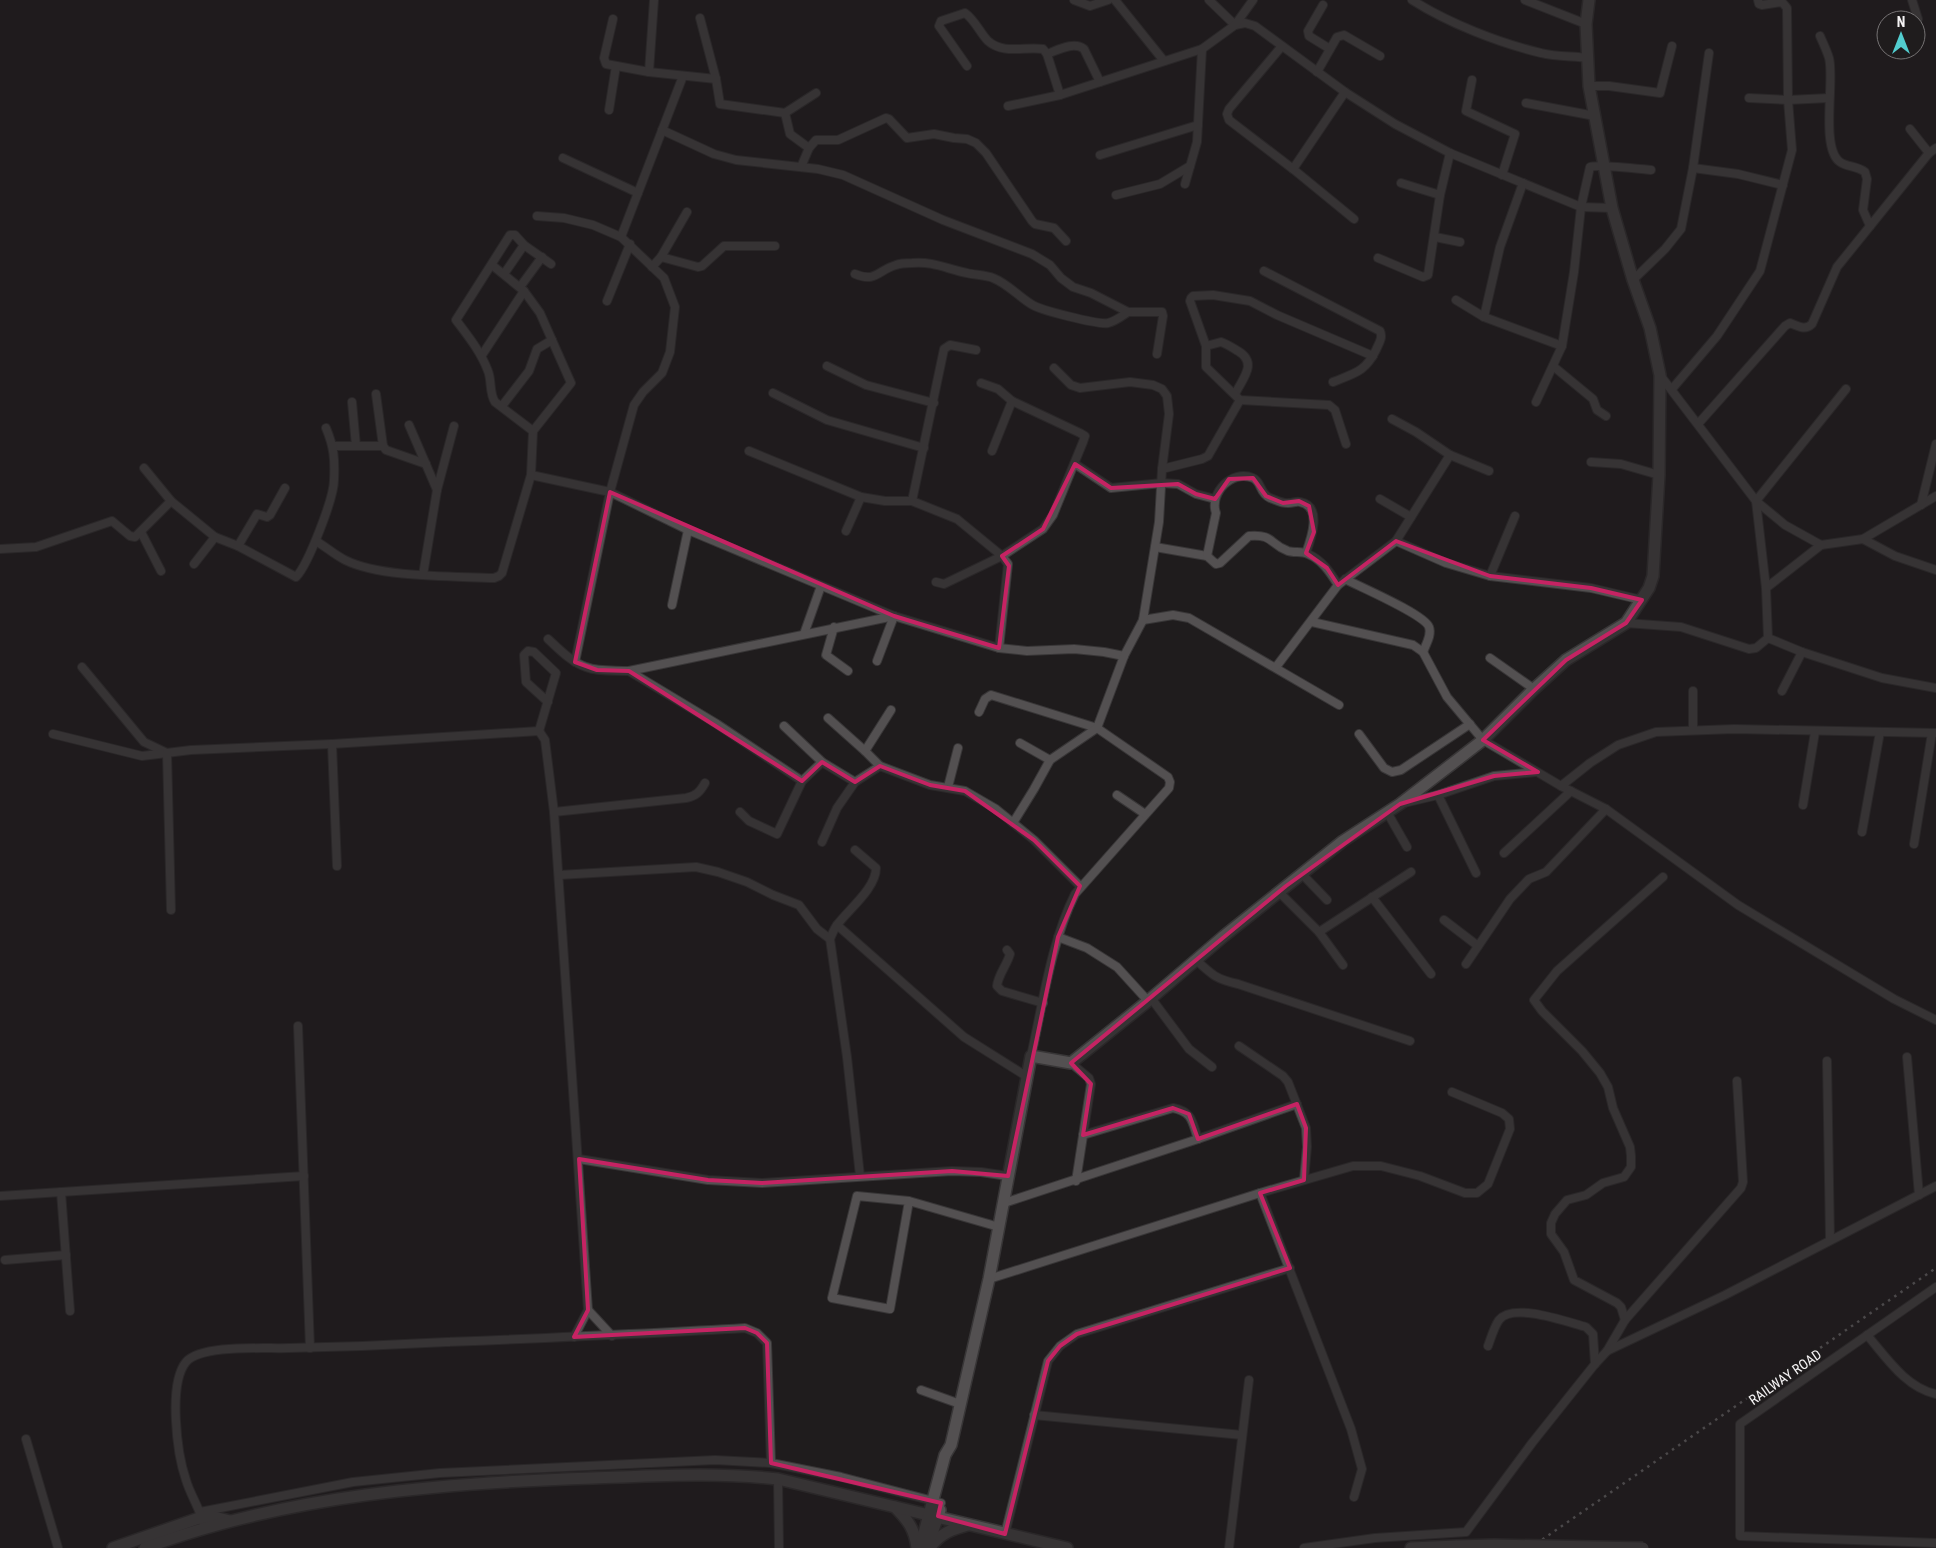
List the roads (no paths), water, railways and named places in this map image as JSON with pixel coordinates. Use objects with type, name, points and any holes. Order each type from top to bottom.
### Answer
[{"type":"main road","points":[[928,1548],[934,1515],[952,1458],[951,1445],[989,1278],[1031,1056],[1071,1063],[1343,841],[1400,804],[1483,740],[1566,660],[1626,623],[1649,588],[1653,576],[1659,475],[1660,375],[1650,328],[1633,280],[1612,208],[1590,86],[1586,24],[1589,0]]},
{"type":"main road","points":[[145,1548],[230,1521],[312,1502],[432,1487],[710,1474],[778,1479],[1067,1548]]},
{"type":"main road","points":[[893,1506],[910,1523],[918,1548]]},
{"type":"main road","points":[[113,1548],[201,1514],[230,1521]]},
{"type":"main road","points":[[918,1548],[934,1515]]},
{"type":"main road","points":[[928,1548],[935,1540],[950,1530],[970,1524]]},
{"type":"main road","points":[[1411,1548],[1494,1545],[1643,1548]]},
{"type":"street","points":[[649,72],[654,0]]},
{"type":"street","points":[[1074,0],[1090,6],[1108,0]]},
{"type":"street","points":[[1115,0],[1164,62]]},
{"type":"street","points":[[1209,0],[1235,25]]},
{"type":"street","points":[[1008,106],[1060,95],[1202,49],[1235,25],[1253,0]]},
{"type":"street","points":[[1412,0],[1425,4],[1493,39],[1543,54],[1588,58]]},
{"type":"street","points":[[1525,0],[1586,24]]},
{"type":"street","points":[[1672,389],[1717,336],[1760,271],[1792,150],[1788,100],[1788,8],[1782,2],[1762,5],[1759,4],[1758,0]]},
{"type":"street","points":[[1323,5],[1308,31],[1312,39],[1330,49]]},
{"type":"street","points":[[967,66],[939,26],[941,21],[960,13],[968,15],[989,42],[1006,50],[1043,49],[1047,54],[1060,95]]},
{"type":"street","points":[[700,18],[716,79],[718,101],[722,106],[785,113],[816,93]]},
{"type":"street","points":[[613,19],[604,58],[606,64],[649,72],[716,79]]},
{"type":"street","points":[[1235,25],[1245,23],[1255,26],[1345,92],[1395,124],[1450,153],[1581,207],[1612,208]]},
{"type":"street","points":[[1318,72],[1337,37],[1344,35],[1380,56]]},
{"type":"street","points":[[1820,36],[1830,59],[1830,137],[1833,153],[1839,162],[1858,167],[1865,172],[1867,179],[1863,210],[1870,226]]},
{"type":"street","points":[[1047,54],[1073,45],[1080,46],[1084,49],[1100,82]]},
{"type":"street","points":[[1282,46],[1229,109],[1227,114],[1228,120],[1293,169],[1354,219]]},
{"type":"street","points":[[1590,86],[1609,86],[1660,93],[1672,46]]},
{"type":"street","points":[[1186,184],[1197,142],[1202,49]]},
{"type":"street","points":[[1633,280],[1665,250],[1681,229],[1693,168],[1709,53]]},
{"type":"street","points":[[610,110],[616,66]]},
{"type":"street","points":[[621,237],[683,76]]},
{"type":"street","points":[[1472,80],[1466,111],[1515,134],[1502,174]]},
{"type":"street","points":[[1293,169],[1345,92]]},
{"type":"street","points":[[1749,98],[1788,100],[1829,98]]},
{"type":"street","points":[[1526,103],[1595,116]]},
{"type":"street","points":[[785,113],[790,134],[809,148]]},
{"type":"street","points":[[801,167],[809,148],[816,140],[838,140],[886,118],[907,138],[934,134],[967,139],[976,143],[986,153],[1032,222],[1054,228],[1066,241]]},
{"type":"street","points":[[1100,155],[1198,125]]},
{"type":"street","points":[[1698,424],[1785,326],[1790,323],[1804,328],[1812,324],[1837,267],[1932,150],[1910,129]]},
{"type":"street","points":[[662,130],[714,154],[736,160],[818,168],[843,175],[943,220],[1032,254],[1050,265],[1061,278],[1073,287],[1091,293],[1128,312],[1162,312],[1157,354]]},
{"type":"street","points":[[1378,258],[1423,278],[1426,277],[1435,237],[1440,194],[1450,153]]},
{"type":"street","points":[[563,158],[638,193]]},
{"type":"street","points":[[1536,402],[1562,346],[1574,272],[1581,207],[1590,167],[1596,165],[1651,170]]},
{"type":"street","points":[[1116,195],[1160,184],[1190,166]]},
{"type":"street","points":[[1693,168],[1738,174],[1783,186]]},
{"type":"street","points":[[1400,183],[1440,194]]},
{"type":"street","points":[[1484,317],[1500,247],[1523,183]]},
{"type":"street","points":[[652,267],[661,257],[687,212]]},
{"type":"street","points":[[537,216],[564,218],[593,225],[621,237],[664,278],[675,307],[667,363],[662,373],[643,392],[634,405],[610,492],[575,662]]},
{"type":"street","points":[[533,431],[495,402],[492,397],[490,374],[482,355],[456,320],[510,235],[515,235],[524,245],[552,264]]},
{"type":"street","points":[[1435,237],[1460,242]]},
{"type":"street","points":[[607,300],[630,244]]},
{"type":"street","points":[[504,274],[524,245]]},
{"type":"street","points":[[661,257],[702,266],[724,246],[774,246]]},
{"type":"street","points":[[482,355],[542,257]]},
{"type":"street","points":[[855,274],[870,278],[878,276],[896,264],[928,262],[954,270],[993,278],[1012,289],[1032,306],[1060,314],[1107,323],[1118,319],[1128,312]]},
{"type":"street","points":[[316,541],[346,561],[376,570],[494,578],[502,573],[531,475],[533,431],[571,383],[540,313],[522,289],[492,265]]},
{"type":"street","points":[[1264,270],[1380,331],[1381,340],[1364,368],[1333,382]]},
{"type":"street","points":[[1346,444],[1335,410],[1330,405],[1237,397],[1206,367],[1206,346],[1190,301],[1193,296],[1213,295],[1250,301],[1277,315],[1373,356]]},
{"type":"street","points":[[1456,300],[1484,317],[1562,346]]},
{"type":"street","points":[[502,406],[529,372],[537,349],[552,340]]},
{"type":"street","points":[[1162,469],[1208,456],[1237,397],[1250,365],[1246,356],[1221,342],[1206,346]]},
{"type":"street","points":[[912,501],[946,346],[950,345],[976,350]]},
{"type":"street","points":[[827,366],[866,385],[934,403]]},
{"type":"street","points":[[1553,366],[1593,399],[1597,410],[1606,416]]},
{"type":"street","points":[[1013,823],[1050,760],[1097,728],[1124,656],[1144,620],[1155,546],[1169,414],[1166,396],[1162,389],[1153,385],[1130,382],[1080,388],[1071,385],[1054,368]]},
{"type":"street","points":[[1660,375],[1756,501],[1785,525],[1821,545]]},
{"type":"street","points":[[936,582],[944,584],[1002,556],[1043,530],[1053,515],[1084,436],[1012,401],[998,389],[981,383]]},
{"type":"street","points":[[1768,638],[1766,588],[1756,501],[1846,389]]},
{"type":"street","points":[[772,393],[827,420],[924,448]]},
{"type":"street","points":[[376,394],[386,450],[426,464]]},
{"type":"street","points":[[992,451],[1012,401]]},
{"type":"street","points":[[352,402],[356,446]]},
{"type":"street","points":[[1392,419],[1416,432],[1450,455],[1489,471]]},
{"type":"street","points":[[410,425],[437,490]]},
{"type":"street","points":[[423,574],[437,490],[454,426]]},
{"type":"street","points":[[144,468],[171,501],[215,537],[238,546],[296,577],[316,541],[334,483],[334,446],[326,428]]},
{"type":"street","points":[[1921,505],[1936,444]]},
{"type":"street","points":[[334,446],[384,446]]},
{"type":"street","points":[[750,451],[861,497],[885,501],[912,501],[957,519],[1002,556],[1009,568],[999,648]]},
{"type":"street","points":[[1276,667],[1312,622],[1338,585],[1396,541],[1450,455]]},
{"type":"street","points":[[1591,462],[1621,464],[1659,475]]},
{"type":"street","points":[[1074,464],[1111,488],[1162,483],[1178,484],[1196,494],[1215,499]]},
{"type":"street","points":[[531,475],[610,492],[688,530],[894,616],[999,648],[1027,651],[1074,649],[1124,656]]},
{"type":"street","points":[[1207,556],[1216,512],[1214,506],[1215,499],[1220,488],[1229,479],[1240,477],[1253,478],[1266,496],[1283,503],[1298,502],[1309,506],[1312,512],[1314,532],[1306,553]]},
{"type":"street","points":[[238,546],[257,514],[267,517],[270,515],[285,488]]},
{"type":"street","points":[[1766,588],[1821,545],[1863,539],[1936,496]]},
{"type":"street","points":[[846,531],[861,497]]},
{"type":"street","points":[[1380,499],[1411,517]]},
{"type":"street","points":[[0,549],[36,547],[112,521],[130,536],[135,537],[171,501]]},
{"type":"street","points":[[1490,576],[1515,516]]},
{"type":"street","points":[[672,605],[688,530]]},
{"type":"street","points":[[141,532],[161,571]]},
{"type":"street","points":[[1155,546],[1207,556],[1212,561],[1220,563],[1249,536],[1268,536],[1286,550],[1294,553],[1306,553],[1327,568],[1338,585]]},
{"type":"street","points":[[194,564],[215,537]]},
{"type":"street","points":[[1863,539],[1895,556],[1936,570]]},
{"type":"street","points":[[1396,541],[1446,563],[1490,576],[1591,588],[1642,600]]},
{"type":"street","points":[[1345,579],[1413,613],[1428,624],[1431,633],[1423,652]]},
{"type":"street","points":[[804,634],[821,586]]},
{"type":"street","points":[[1144,620],[1173,615],[1189,618],[1340,705]]},
{"type":"street","points":[[548,639],[575,662],[585,667],[597,670],[629,671],[894,616]]},
{"type":"street","points":[[877,662],[894,616]]},
{"type":"street","points":[[1312,622],[1413,645],[1423,652],[1447,697],[1483,740],[1561,786],[1606,809],[1738,905],[1894,998],[1936,1020]]},
{"type":"street","points":[[1626,623],[1681,627],[1749,649],[1756,648],[1768,638]]},
{"type":"street","points":[[834,627],[826,655],[848,671]]},
{"type":"street","points":[[1768,638],[1802,652],[1882,678],[1936,688]]},
{"type":"street","points":[[539,731],[548,702],[556,673],[534,652],[528,650],[524,655],[526,682],[548,702]]},
{"type":"street","points":[[1782,691],[1802,652]]},
{"type":"street","points":[[1490,658],[1534,689]]},
{"type":"street","points":[[82,667],[144,742],[167,753]]},
{"type":"street","points":[[629,671],[717,724],[802,781]]},
{"type":"street","points":[[1693,691],[1693,730]]},
{"type":"street","points":[[979,712],[985,699],[991,695],[1097,728],[1168,777],[1170,782],[1169,788],[1080,886],[1066,912],[1058,937],[1031,1056]]},
{"type":"street","points":[[865,751],[891,710]]},
{"type":"street","points":[[828,718],[880,766],[930,785],[965,791],[996,809],[1034,840],[1080,886]]},
{"type":"street","points":[[1359,734],[1384,768],[1392,772],[1400,770],[1470,724]]},
{"type":"street","points":[[784,726],[822,762],[855,782]]},
{"type":"street","points":[[1561,786],[1590,763],[1618,745],[1656,732],[1693,730],[1934,733],[1914,844]]},
{"type":"street","points":[[53,734],[142,756],[539,731]]},
{"type":"street","points":[[539,731],[545,740],[554,812],[588,1310],[574,1337]]},
{"type":"street","points":[[1803,805],[1815,732]]},
{"type":"street","points":[[1862,832],[1880,732]]},
{"type":"street","points":[[1020,743],[1050,760]]},
{"type":"street","points":[[332,744],[337,866]]},
{"type":"street","points":[[948,788],[958,748]]},
{"type":"street","points":[[167,753],[171,910]]},
{"type":"street","points":[[740,812],[750,822],[777,834],[802,781],[822,762]]},
{"type":"street","points":[[822,842],[837,808],[855,782],[880,766]]},
{"type":"street","points":[[1400,804],[1438,795],[1494,776],[1538,772]]},
{"type":"street","points":[[554,812],[686,798],[700,792],[705,783]]},
{"type":"street","points":[[1504,853],[1571,791]]},
{"type":"street","points":[[1118,795],[1146,814]]},
{"type":"street","points":[[1438,795],[1476,873]]},
{"type":"street","points":[[1466,964],[1510,899],[1529,879],[1546,872],[1606,809]]},
{"type":"street","points":[[1387,812],[1407,847]]},
{"type":"street","points":[[855,850],[876,868],[876,872],[871,884],[837,925],[830,939],[847,1057],[860,1176]]},
{"type":"street","points":[[559,875],[696,867],[718,872],[747,882],[799,905],[817,929],[830,939]]},
{"type":"street","points":[[1319,932],[1411,872]]},
{"type":"street","points":[[1302,874],[1327,900]]},
{"type":"street","points":[[1624,1320],[1621,1307],[1617,1303],[1574,1280],[1564,1252],[1551,1234],[1551,1223],[1555,1214],[1567,1200],[1586,1195],[1604,1183],[1624,1177],[1632,1167],[1630,1147],[1613,1108],[1608,1087],[1600,1073],[1582,1051],[1542,1012],[1534,1000],[1557,972],[1663,877]]},
{"type":"street","points":[[1279,892],[1319,932],[1343,964]]},
{"type":"street","points":[[1372,897],[1430,974]]},
{"type":"street","points":[[1444,920],[1478,946]]},
{"type":"street","points":[[837,925],[964,1037],[1026,1076]]},
{"type":"street","points":[[1058,937],[1087,948],[1117,966],[1149,1000],[1189,1049],[1212,1067]]},
{"type":"street","points":[[1007,950],[1010,954],[997,981],[997,986],[1002,991],[1043,1003]]},
{"type":"street","points":[[1196,960],[1222,981],[1238,984],[1410,1041]]},
{"type":"street","points":[[298,1026],[310,1348]]},
{"type":"street","points":[[1239,1046],[1283,1076],[1288,1082],[1306,1128],[1307,1147],[1304,1180]]},
{"type":"street","points":[[1907,1057],[1919,1195]]},
{"type":"street","points":[[1827,1061],[1830,1240]]},
{"type":"street","points":[[1071,1063],[1089,1078],[1091,1084],[1076,1180]]},
{"type":"street","points":[[1304,1548],[1374,1538],[1466,1532],[1532,1443],[1607,1351],[1624,1320],[1741,1188],[1743,1182],[1737,1081]]},
{"type":"street","points":[[989,1278],[1260,1193],[1353,1166],[1382,1166],[1420,1176],[1465,1193],[1477,1193],[1488,1184],[1510,1129],[1509,1119],[1502,1112],[1452,1092]]},
{"type":"street","points":[[1004,1203],[1297,1104]]},
{"type":"street","points":[[1083,1135],[1173,1108],[1183,1110],[1189,1114],[1198,1139]]},
{"type":"street","points":[[579,1159],[708,1180],[762,1183],[952,1171],[981,1172],[1008,1176]]},
{"type":"street","points":[[0,1196],[304,1176]]},
{"type":"street","points":[[1607,1351],[1725,1295],[1936,1186]]},
{"type":"street","points":[[60,1192],[70,1311]]},
{"type":"street","points":[[1260,1193],[1351,1428],[1361,1462],[1360,1478],[1354,1497]]},
{"type":"street","points":[[909,1201],[890,1308],[832,1298],[857,1196],[909,1201],[999,1228]]},
{"type":"street","points":[[5,1260],[66,1255]]},
{"type":"street","points":[[1005,1534],[1048,1361],[1060,1346],[1077,1334],[1290,1268]]},
{"type":"street","name":"RAILWAY ROAD","points":[[1936,1287],[1740,1424],[1740,1536],[1936,1543]]},
{"type":"street","points":[[588,1310],[612,1336]]},
{"type":"street","points":[[1488,1346],[1499,1320],[1505,1315],[1528,1312],[1586,1327],[1591,1330],[1593,1334],[1595,1364]]},
{"type":"street","points":[[206,1528],[186,1479],[178,1440],[176,1410],[177,1378],[187,1361],[202,1352],[229,1349],[310,1348],[612,1336],[745,1328],[757,1333],[767,1343],[771,1462]]},
{"type":"street","points":[[1867,1335],[1904,1376],[1925,1392],[1936,1394]]},
{"type":"street","points":[[1229,1548],[1250,1380]]},
{"type":"street","points":[[921,1390],[960,1404]]},
{"type":"street","points":[[1034,1415],[1242,1435]]},
{"type":"street","points":[[26,1439],[58,1548]]},
{"type":"street","points":[[201,1514],[360,1481],[440,1472],[743,1460],[771,1462],[938,1502]]},
{"type":"street","points":[[659,1462],[660,1476]]},
{"type":"street","points":[[778,1479],[779,1548]]},
{"type":"railway","points":[[1530,1548],[1936,1268]]}]
